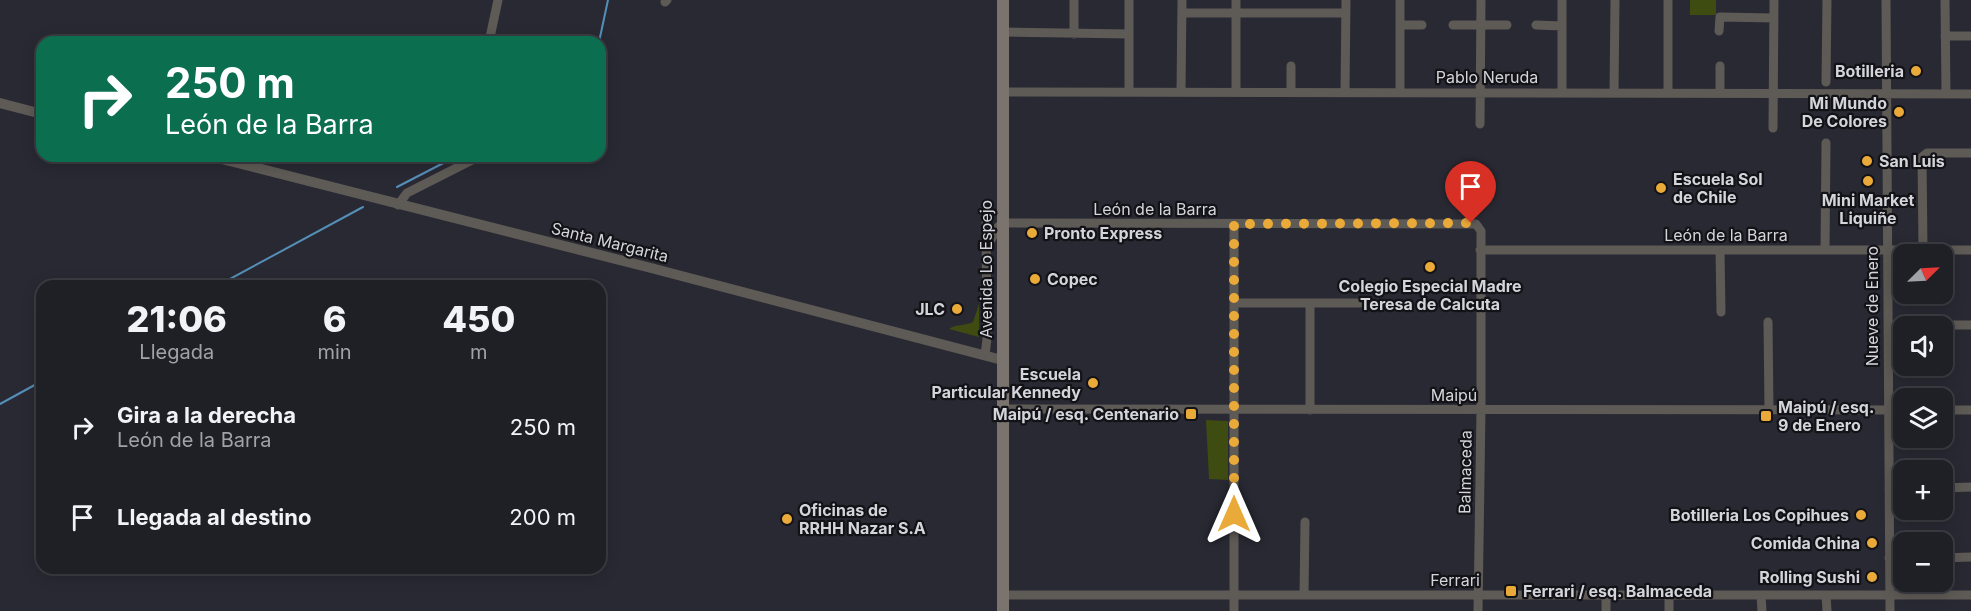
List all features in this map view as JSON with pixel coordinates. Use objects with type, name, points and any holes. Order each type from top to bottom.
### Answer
[{"type":"main road","name":"Avenida Lo Espejo","points":[[1003,0],[1003,611]]},
{"type":"street","points":[[490,36],[498,0]]},
{"type":"street","points":[[1074,0],[1074,34]]},
{"type":"street","points":[[1128,92],[1129,0]]},
{"type":"street","points":[[1181,92],[1182,0]]},
{"type":"street","points":[[1236,0],[1236,92]]},
{"type":"street","points":[[1345,92],[1346,0]]},
{"type":"street","points":[[1400,0],[1400,92]]},
{"type":"street","points":[[1480,124],[1481,0]]},
{"type":"street","points":[[1562,0],[1562,92]]},
{"type":"street","points":[[1614,93],[1615,0]]},
{"type":"street","points":[[1668,0],[1668,93]]},
{"type":"street","points":[[1773,128],[1774,0]]},
{"type":"street","points":[[1826,82],[1827,0]]},
{"type":"street","name":"Nueve de Enero","points":[[1886,0],[1890,611]]},
{"type":"street","points":[[1945,0],[1946,94]]},
{"type":"street","points":[[1182,13],[1346,13]]},
{"type":"street","points":[[1719,31],[1720,17],[1774,18]]},
{"type":"street","points":[[1400,26],[1422,25]]},
{"type":"street","points":[[1453,25],[1507,26]]},
{"type":"street","points":[[1536,25],[1562,26]]},
{"type":"street","points":[[1003,32],[1129,34]]},
{"type":"street","points":[[1945,36],[1971,36]]},
{"type":"street","points":[[1291,66],[1291,92]]},
{"type":"street","points":[[1720,66],[1720,93]]},
{"type":"street","name":"Pablo Neruda","points":[[1003,92],[1971,94]]},
{"type":"street","points":[[0,103],[36,112]]},
{"type":"street","points":[[1826,143],[1826,250]]},
{"type":"street","points":[[1923,244],[1922,157],[1928,153],[1971,153]]},
{"type":"street","name":"Santa Margarita","points":[[233,162],[1002,360]]},
{"type":"street","points":[[398,205],[407,193],[462,162]]},
{"type":"street","name":"Avenida Lo Espejo","points":[[985,355],[986,223]]},
{"type":"street","points":[[987,248],[998,227],[1003,223]]},
{"type":"street","name":"León de la Barra","points":[[1003,223],[1471,223],[1479,226]]},
{"type":"street","points":[[1234,224],[1234,611]]},
{"type":"street","name":"Balmaceda","points":[[1478,611],[1481,410],[1479,226]]},
{"type":"street","name":"León de la Barra","points":[[1953,249],[1971,249]]},
{"type":"street","name":"León de la Barra","points":[[1480,250],[1893,250]]},
{"type":"street","points":[[1720,250],[1721,312]]},
{"type":"street","points":[[1234,303],[1360,303]]},
{"type":"street","points":[[1310,303],[1310,410]]},
{"type":"street","points":[[1768,322],[1769,410]]},
{"type":"street","points":[[1888,325],[1971,325]]},
{"type":"street","name":"Maipú","points":[[1004,409],[1893,410]]},
{"type":"street","points":[[1953,410],[1971,410]]},
{"type":"street","points":[[1953,488],[1971,488]]},
{"type":"street","points":[[1304,595],[1305,522]]},
{"type":"street","points":[[1953,558],[1971,557]]},
{"type":"street","name":"Ferrari","points":[[1003,595],[1971,595]]},
{"type":"street","points":[[1606,595],[1606,611]]},
{"type":"street","points":[[1669,595],[1669,611]]},
{"type":"street","points":[[1761,595],[1762,611]]},
{"type":"street","points":[[1826,595],[1827,611]]},
{"type":"green space","points":[[1690,0],[1716,0],[1716,15],[1690,15]]},
{"type":"green space","points":[[979,304],[979,337],[949,329],[973,322]]},
{"type":"green space","points":[[1206,420],[1228,421],[1228,480],[1209,479]]},
{"type":"waterway","points":[[600,36],[608,0]]},
{"type":"waterway","points":[[397,187],[445,162]]},
{"type":"waterway","points":[[228,280],[363,207]]},
{"type":"waterway","points":[[0,404],[36,384]]},
{"type":"place","name":"Botilleria","points":[[1916,71]]},
{"type":"place","name":"Mi Mundo De Colores","points":[[1899,112]]},
{"type":"place","name":"San Luis","points":[[1867,161]]},
{"type":"place","name":"Mini Market Liquiñe","points":[[1868,181]]},
{"type":"place","name":"Escuela Sol de Chile","points":[[1661,188]]},
{"type":"place","name":"Pronto Express","points":[[1032,233]]},
{"type":"place","name":"Colegio Especial Madre Teresa de Calcuta","points":[[1430,267]]},
{"type":"place","name":"Copec","points":[[1035,279]]},
{"type":"place","name":"JLC","points":[[957,309]]},
{"type":"place","name":"Escuela Particular Kennedy","points":[[1093,383]]},
{"type":"place","name":"Maipú / esq. Centenario","points":[[1191,414]]},
{"type":"place","name":"Maipú / esq. 9 de Enero","points":[[1766,416]]},
{"type":"place","name":"Botilleria Los Copihues","points":[[1861,515]]},
{"type":"place","name":"Oficinas de RRHH Nazar S.A","points":[[787,519]]},
{"type":"place","name":"Comida China","points":[[1872,543]]},
{"type":"place","name":"Rolling Sushi","points":[[1872,577]]},
{"type":"place","name":"Ferrari / esq. Balmaceda","points":[[1511,591]]},
{"type":"route","points":[[1234,514],[1234,224],[1471,223]]}]
